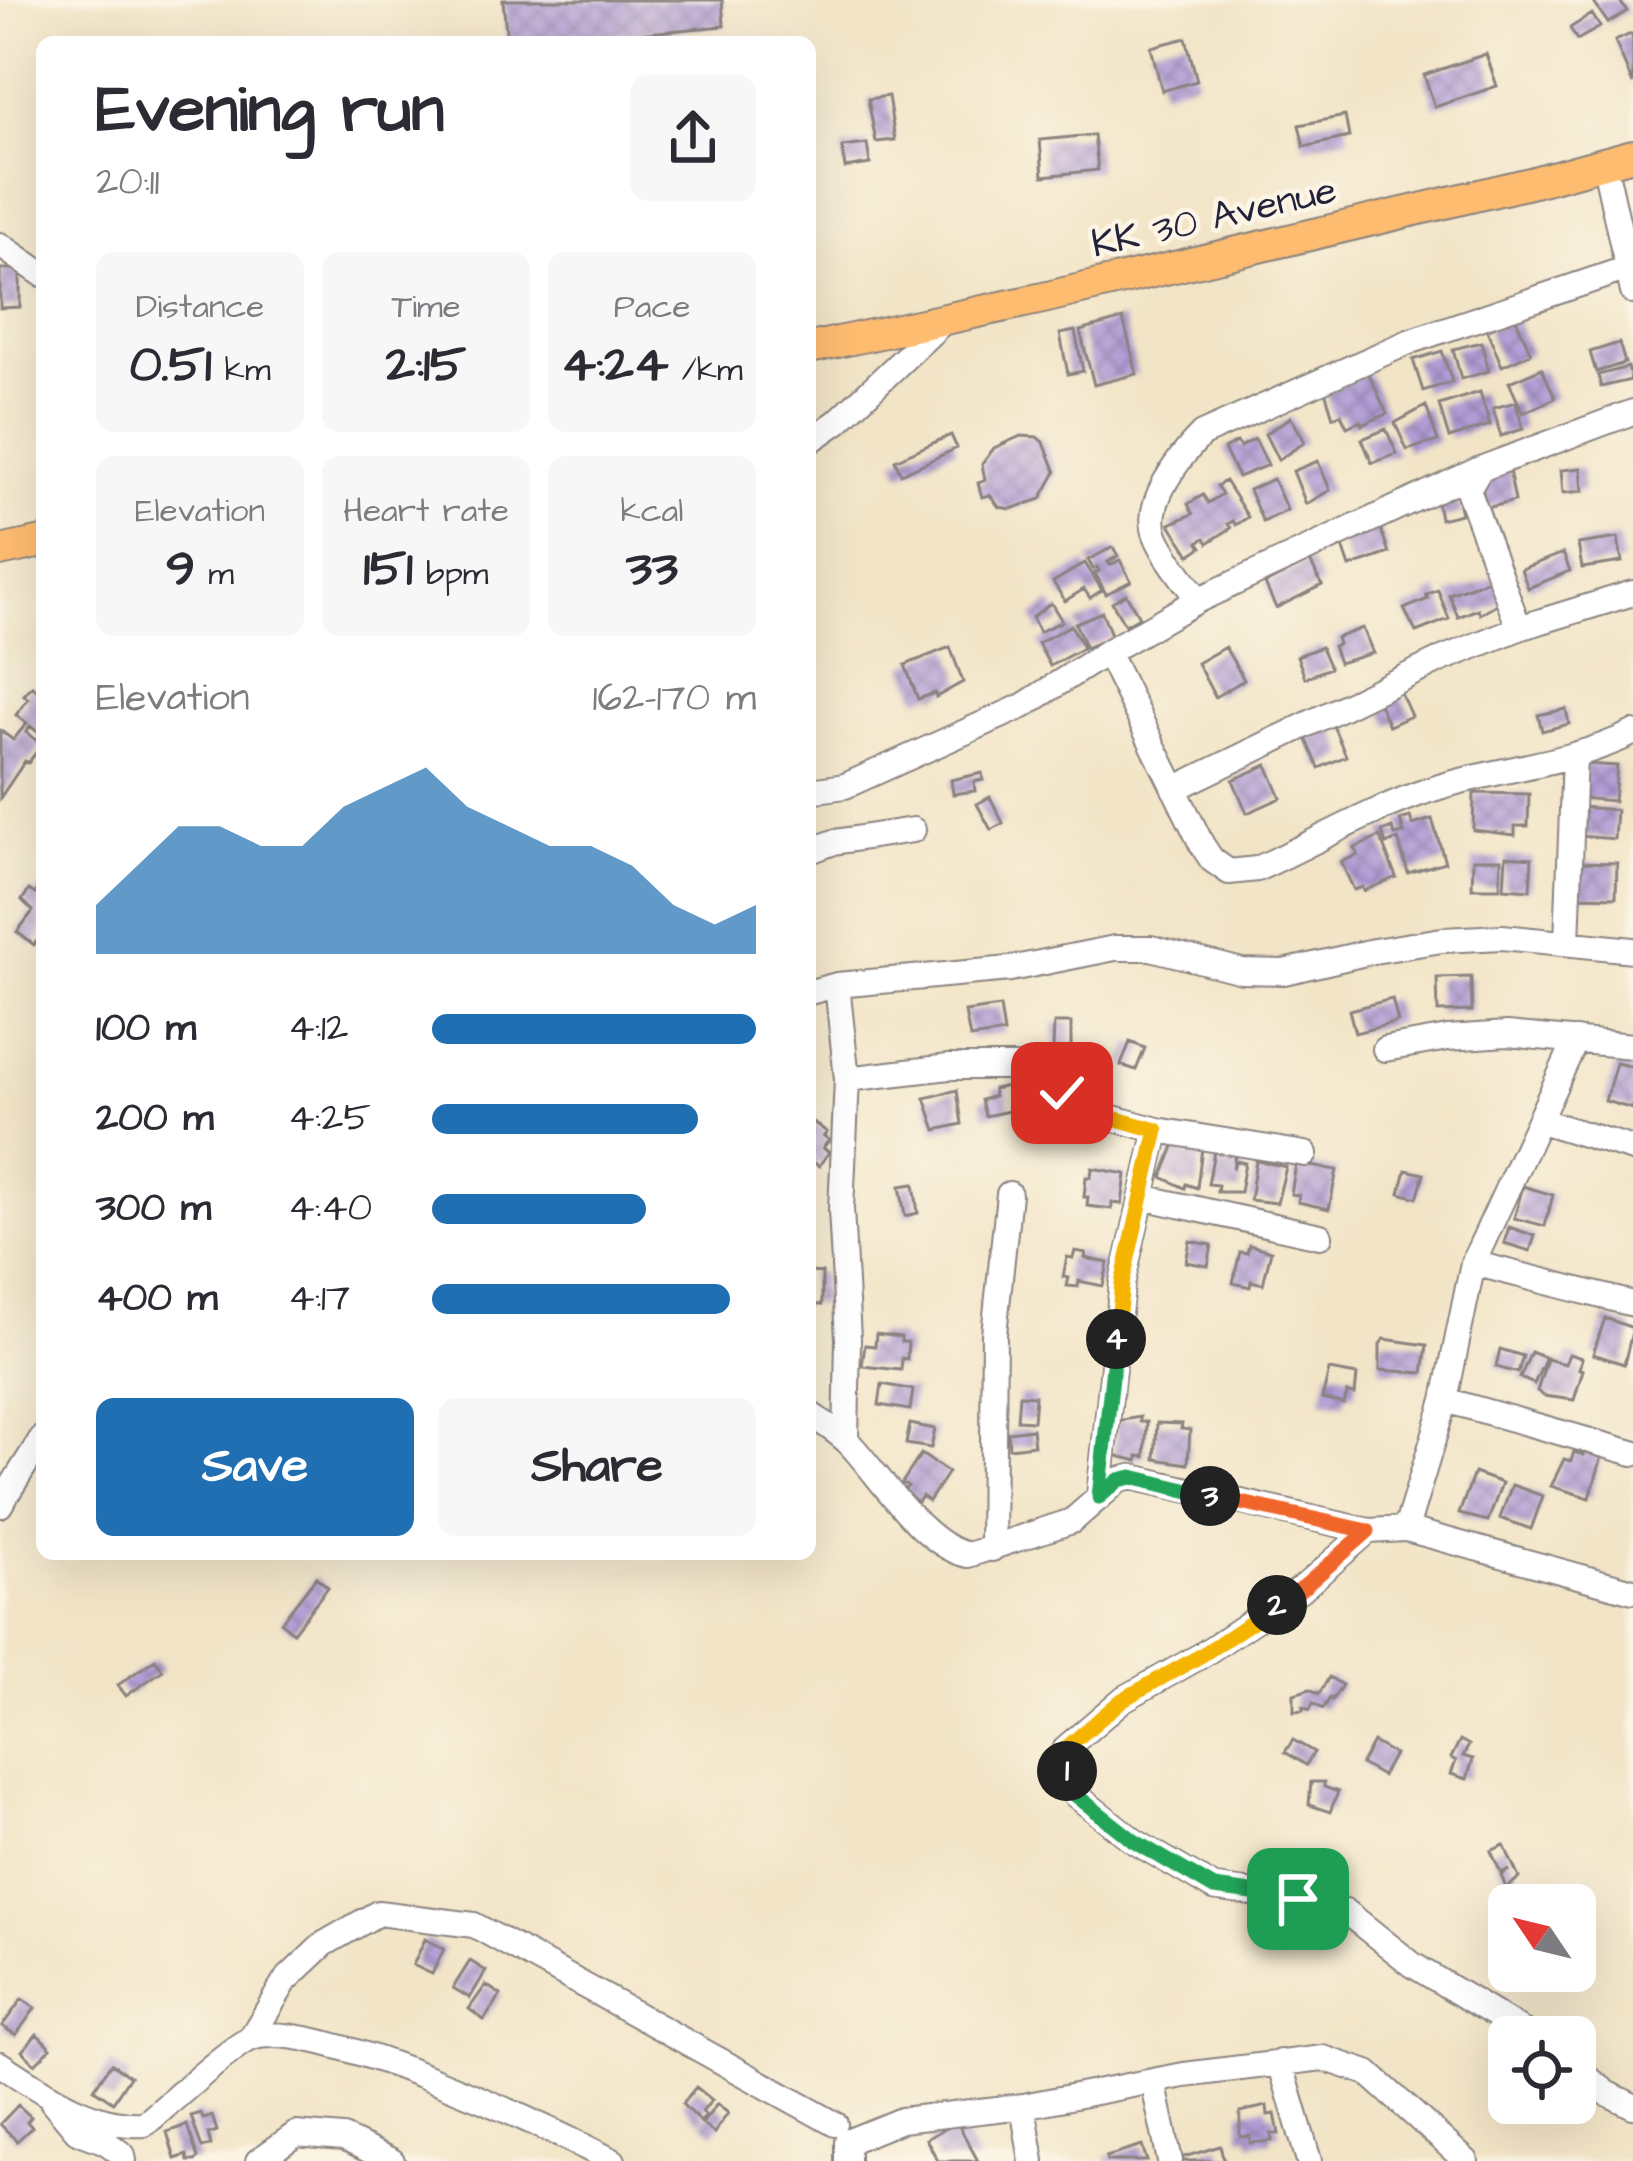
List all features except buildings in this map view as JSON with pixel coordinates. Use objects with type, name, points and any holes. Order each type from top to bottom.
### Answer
[{"type":"main road","name":"KK 30 Avenue","points":[[816,347],[1066,293],[1619,159]]},
{"type":"main road","points":[[0,550],[36,543]]},
{"type":"street","points":[[1198,600],[1156,536],[1152,516],[1184,452],[1202,434],[1411,341],[1629,281],[1619,159]]},
{"type":"street","points":[[0,244],[36,270]]},
{"type":"street","points":[[816,436],[950,316]]},
{"type":"street","points":[[816,790],[845,786],[1023,706],[1198,600],[1480,469],[1633,412]]},
{"type":"street","points":[[1480,469],[1468,490],[1519,628]]},
{"type":"street","points":[[1174,789],[1442,659],[1519,628],[1633,593]]},
{"type":"street","points":[[1107,652],[1202,845],[1229,872],[1257,869],[1415,795],[1472,778],[1541,766],[1633,733]]},
{"type":"street","points":[[1567,942],[1574,756]]},
{"type":"street","points":[[816,849],[913,830]]},
{"type":"street","points":[[816,990],[1010,969],[1115,948],[1151,948],[1242,971],[1284,972],[1442,940],[1502,937],[1633,950]]},
{"type":"street","points":[[837,985],[847,1079],[842,1209],[848,1339],[846,1440]]},
{"type":"street","points":[[1385,1049],[1448,1037],[1507,1034],[1633,1046]]},
{"type":"street","points":[[1406,1529],[1445,1400],[1474,1263],[1576,1040]]},
{"type":"street","points":[[847,1079],[949,1067],[1018,1067],[1094,1113],[1157,1130],[1305,1154]]},
{"type":"street","points":[[1540,1121],[1633,1149]]},
{"type":"street","points":[[1099,1497],[1122,1284],[1157,1130]]},
{"type":"street","points":[[992,1549],[994,1334],[1009,1193]]},
{"type":"street","points":[[1142,1197],[1320,1235]]},
{"type":"street","points":[[1474,1263],[1633,1304]]},
{"type":"street","points":[[1445,1400],[1633,1453]]},
{"type":"street","points":[[816,1418],[846,1440],[902,1505],[954,1552],[968,1555],[1072,1521],[1119,1480],[1132,1477],[1368,1531],[1406,1529],[1633,1591]]},
{"type":"street","points":[[0,1505],[7,1482],[36,1446]]},
{"type":"street","points":[[1368,1531],[1305,1586],[1202,1655],[1122,1700],[1066,1748],[1068,1789],[1134,1841],[1214,1888],[1298,1899],[1345,1911],[1413,1966],[1497,2016]]},
{"type":"street","points":[[0,2064],[47,2094],[102,2120],[123,2126],[145,2124],[250,2039],[286,1980],[324,1944],[378,1913],[475,1925],[835,2125]]},
{"type":"street","points":[[250,2039],[278,2035],[379,2060],[552,2130],[613,2161]]},
{"type":"street","points":[[848,2161],[847,2142],[901,2120],[1023,2106],[1153,2081],[1323,2058],[1368,2073],[1462,2159]]},
{"type":"street","points":[[1280,2062],[1309,2161]]},
{"type":"street","points":[[1153,2081],[1170,2161]]},
{"type":"street","points":[[1596,2082],[1633,2106]]},
{"type":"street","points":[[47,2094],[77,2131],[106,2142],[124,2161]]},
{"type":"street","points":[[1023,2106],[1032,2161]]},
{"type":"street","points":[[258,2161],[296,2134],[343,2138],[392,2161]]},
{"type":"route","points":[[1062,1093],[1094,1113],[1157,1130],[1122,1284],[1099,1497],[1119,1480],[1132,1477],[1368,1531],[1305,1586],[1202,1655],[1122,1700],[1066,1748],[1068,1789],[1134,1841],[1214,1888],[1298,1899]]}]
